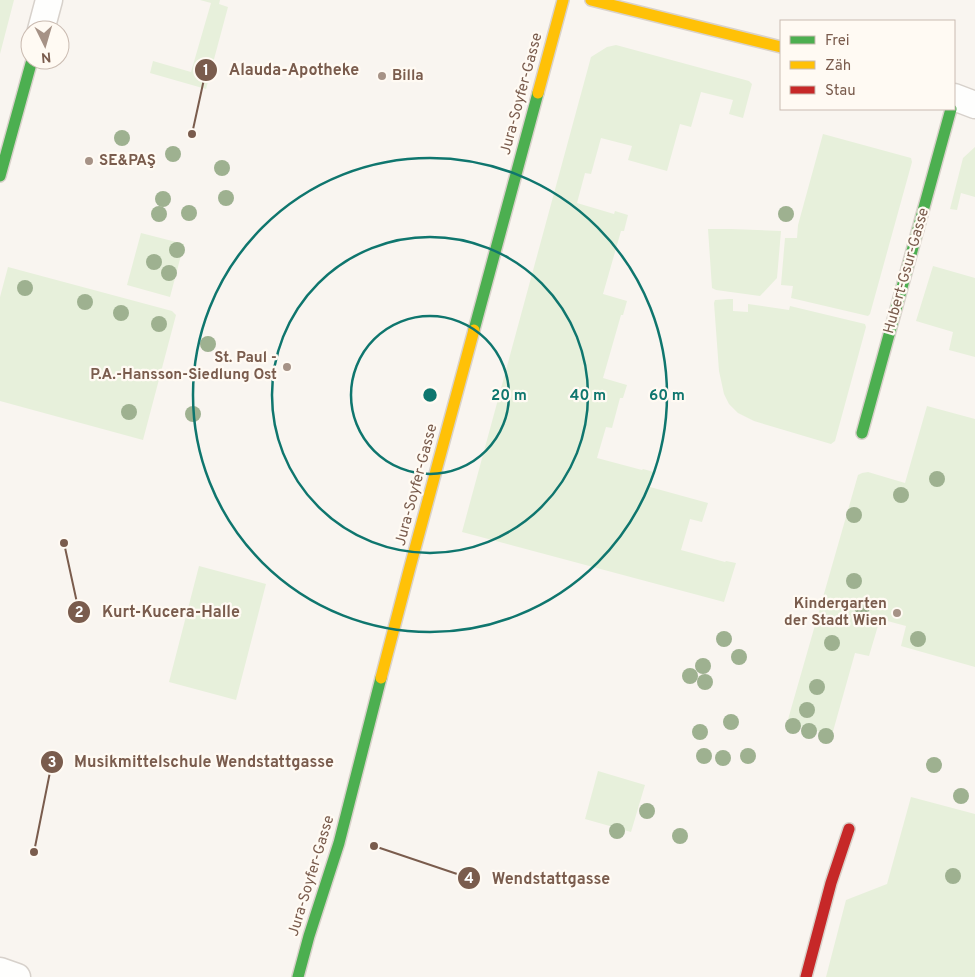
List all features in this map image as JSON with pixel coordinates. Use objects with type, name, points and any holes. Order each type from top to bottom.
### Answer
[{"type":"street","points":[[43,20],[49,0]]},
{"type":"street","name":"Jura-Soyfer-Gasse","points":[[298,977],[339,843],[410,567],[562,0]]},
{"type":"street","points":[[590,0],[780,47]]},
{"type":"street","points":[[0,176],[29,70]]},
{"type":"street","points":[[955,98],[975,105]]},
{"type":"street","name":"Hubert-Gsur-Gasse","points":[[862,434],[951,110]]},
{"type":"street","points":[[806,977],[831,883],[849,829]]},
{"type":"street","points":[[0,971],[17,977]]},
{"type":"green space","points":[[0,0],[14,0],[0,54]]},
{"type":"green space","points":[[200,0],[220,0],[219,4],[228,7],[206,89],[150,73],[153,61],[191,72],[211,3]]},
{"type":"green space","points":[[616,45],[749,81],[752,84],[743,118],[729,114],[733,100],[701,92],[691,127],[680,124],[667,171],[628,160],[632,146],[601,138],[591,174],[585,173],[577,203],[614,214],[615,211],[628,215],[624,231],[621,231],[603,294],[627,301],[623,315],[621,315],[603,378],[627,385],[623,398],[620,398],[612,428],[606,427],[597,458],[654,472],[650,487],[708,503],[702,522],[690,519],[681,550],[725,562],[736,563],[724,602],[462,532],[591,57],[607,47]]},
{"type":"green space","points":[[823,134],[911,158],[912,162],[868,316],[791,298],[793,286],[781,285],[785,238],[797,238],[798,225]]},
{"type":"green space","points":[[975,147],[975,197],[961,193],[957,210],[950,209],[963,158]]},
{"type":"green space","points":[[708,229],[781,231],[777,278],[760,296],[712,288]]},
{"type":"green space","points":[[141,233],[184,244],[170,297],[127,285]]},
{"type":"green space","points":[[933,266],[975,278],[975,357],[949,350],[953,332],[916,321]]},
{"type":"green space","points":[[8,267],[172,311],[176,315],[143,440],[0,401],[0,297]]},
{"type":"green space","points":[[733,299],[733,311],[748,312],[748,304],[789,310],[790,306],[865,324],[866,327],[835,441],[831,444],[754,421],[738,413],[729,404],[724,394],[719,371],[714,303],[715,300]]},
{"type":"green space","name":"Kindergarten der Stadt Wien","points":[[927,406],[975,419],[975,667],[901,646],[906,626],[880,619],[869,656],[855,653],[832,735],[787,723],[858,475],[868,472],[905,483]]},
{"type":"green space","points":[[199,566],[266,584],[236,700],[169,682]]},
{"type":"green space","points":[[598,771],[645,785],[631,832],[585,819]]},
{"type":"green space","points":[[911,797],[975,814],[975,977],[826,977],[846,900],[887,884]]},
{"type":"traffic: fast","points":[[0,176],[29,70]]},
{"type":"traffic: fast","points":[[474,330],[538,93]]},
{"type":"traffic: fast","points":[[862,433],[951,110]]},
{"type":"traffic: fast","points":[[298,977],[339,843],[381,678]]},
{"type":"traffic: slow","points":[[538,93],[563,0]]},
{"type":"traffic: slow","points":[[591,0],[780,47]]},
{"type":"traffic: slow","points":[[381,678],[474,330]]},
{"type":"traffic: jam","points":[[806,977],[831,883],[849,829]]},
{"type":"place","name":"Billa","points":[[382,76]]},
{"type":"place","name":"Alauda-Apotheke","points":[[192,134]]},
{"type":"place","name":"SE&PAŞ","points":[[89,161]]},
{"type":"place","name":"St. Paul - P.A.-Hansson-Siedlung Ost","points":[[287,367]]},
{"type":"place","name":"Kurt-Kucera-Halle","points":[[64,543]]},
{"type":"place","name":"Kindergarten der Stadt Wien","points":[[897,613]]},
{"type":"place","name":"Wendstattgasse","points":[[374,846]]},
{"type":"place","name":"Musikmittelschule Wendstattgasse","points":[[34,852]]}]
